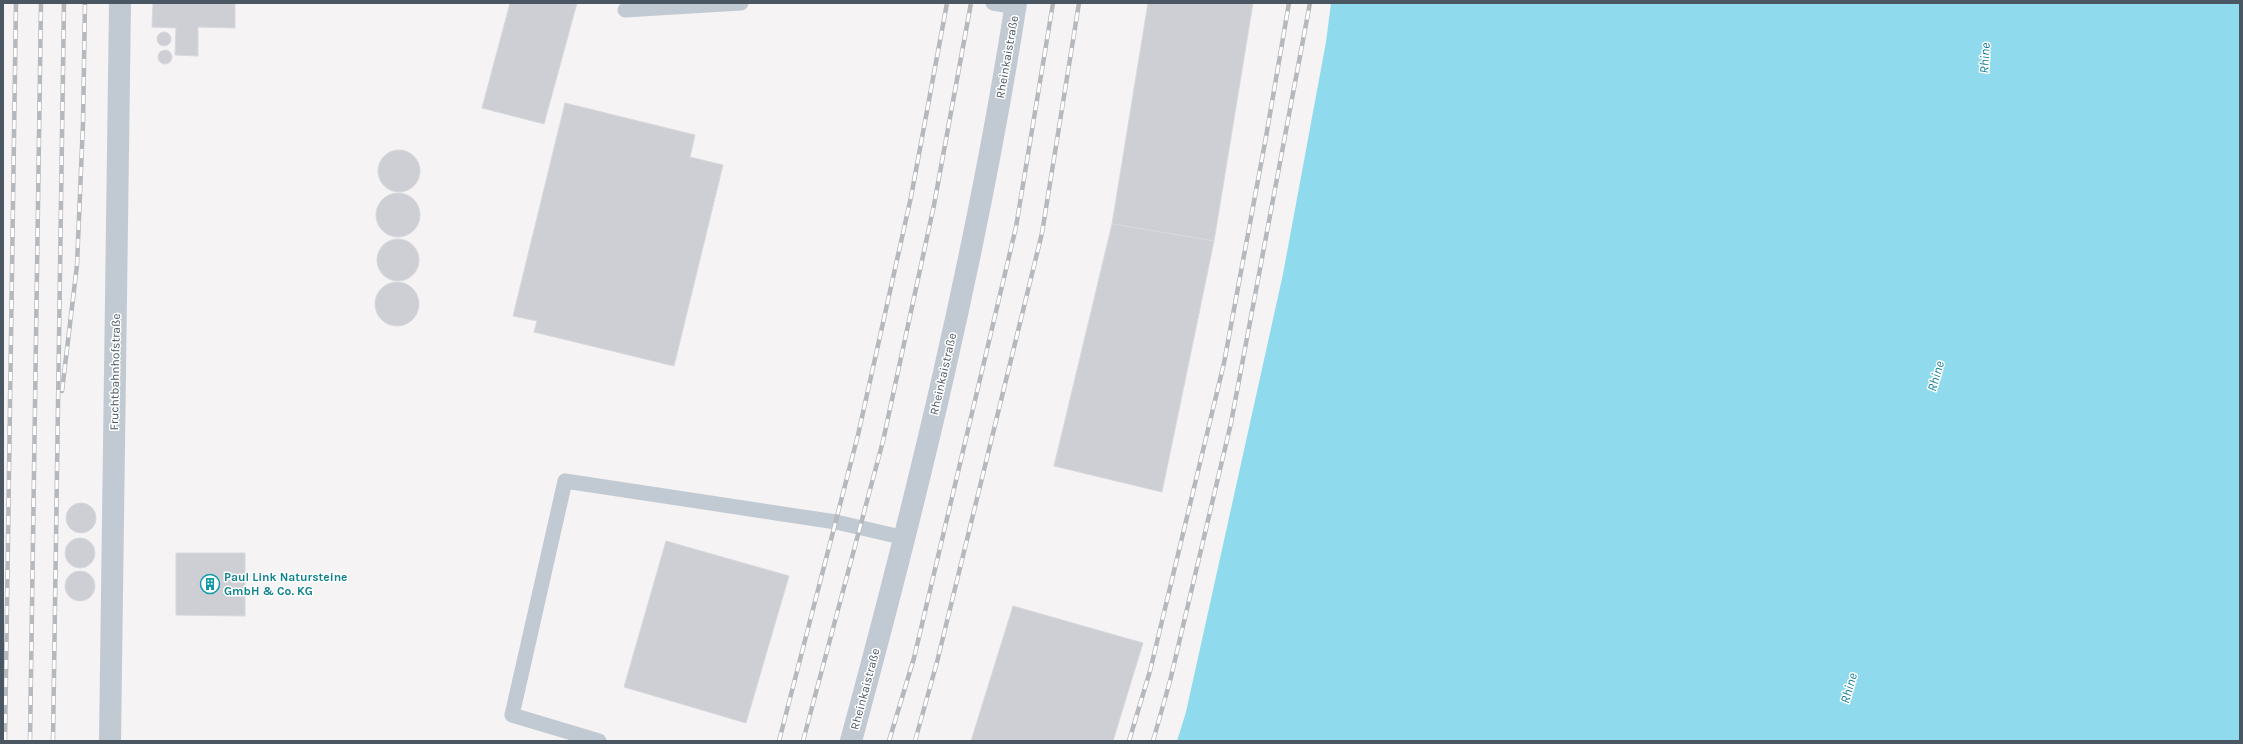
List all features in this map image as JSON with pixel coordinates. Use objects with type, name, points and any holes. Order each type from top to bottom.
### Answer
[{"type":"street","name":"Fruchtbahnhofstraße","points":[[110,741],[120,3]]},
{"type":"street","name":"Rheinkaistraße","points":[[851,741],[905,538],[944,376],[983,187],[1016,5]]},
{"type":"lane","points":[[624,10],[741,3]]},
{"type":"lane","points":[[993,3],[1016,5]]},
{"type":"lane","points":[[599,741],[512,715],[565,481],[836,522],[905,538]]},
{"type":"water","name":"Rhine","points":[[1331,3],[2240,3],[2240,741],[1177,741],[1186,712],[1283,274],[1326,42]]},
{"type":"building","points":[[153,3],[235,3],[235,28],[198,27],[198,56],[175,55],[176,28],[152,27]]},
{"type":"building","points":[[510,3],[577,3],[544,124],[482,108]]},
{"type":"building","points":[[1148,3],[1253,3],[1214,241],[1112,224]]},
{"type":"building","points":[[164,32],[169,34],[171,39],[169,44],[164,46],[159,44],[157,39],[159,34]]},
{"type":"building","points":[[165,50],[170,52],[172,57],[170,62],[165,64],[160,62],[158,57],[160,52]]},
{"type":"building","points":[[565,103],[695,135],[690,157],[723,165],[674,366],[534,332],[537,321],[513,316]]},
{"type":"building","points":[[395,150],[403,150],[411,153],[417,159],[420,171],[417,183],[411,189],[403,192],[395,192],[387,189],[381,183],[378,175],[378,167],[381,159],[387,153]]},
{"type":"building","points":[[398,193],[410,197],[416,203],[420,215],[416,227],[410,233],[398,237],[386,233],[380,227],[376,215],[380,203],[386,197]]},
{"type":"building","points":[[1112,224],[1214,241],[1162,492],[1054,466]]},
{"type":"building","points":[[394,239],[402,239],[410,242],[416,248],[419,260],[416,272],[410,278],[402,281],[394,281],[386,278],[380,272],[377,264],[377,256],[380,248],[386,242]]},
{"type":"building","points":[[397,282],[409,286],[415,292],[419,304],[415,316],[409,322],[397,326],[385,322],[379,316],[375,304],[379,292],[385,286]]},
{"type":"building","points":[[81,503],[92,507],[96,518],[92,529],[81,533],[70,529],[66,518],[70,507]]},
{"type":"building","points":[[80,538],[91,542],[95,553],[91,564],[80,568],[69,564],[65,553],[69,542]]},
{"type":"building","points":[[666,541],[789,576],[746,723],[624,687]]},
{"type":"building","name":"Paul Link Natursteine GmbH & Co. KG","points":[[176,553],[245,553],[245,616],[176,615]]},
{"type":"building","points":[[80,571],[91,575],[95,586],[91,597],[80,601],[69,597],[65,586],[69,575]]},
{"type":"building","points":[[1013,606],[1143,643],[1113,741],[971,741]]},
{"type":"railway","points":[[5,741],[16,3]]},
{"type":"railway","points":[[30,741],[41,3]]},
{"type":"railway","points":[[53,741],[64,3]]},
{"type":"railway","points":[[62,391],[77,265],[83,123],[85,3]]},
{"type":"railway","points":[[779,741],[858,435],[911,197],[947,3]]},
{"type":"railway","points":[[803,741],[883,441],[934,205],[971,3]]},
{"type":"railway","points":[[889,741],[914,658],[1016,227],[1053,3]]},
{"type":"railway","points":[[915,741],[937,662],[1042,233],[1079,3]]},
{"type":"railway","points":[[1129,741],[1150,671],[1224,363],[1289,3]]},
{"type":"railway","points":[[1153,741],[1170,681],[1231,423],[1310,3]]},
{"type":"place","name":"Paul Link Natursteine GmbH & Co. KG","points":[[210,584]]}]
